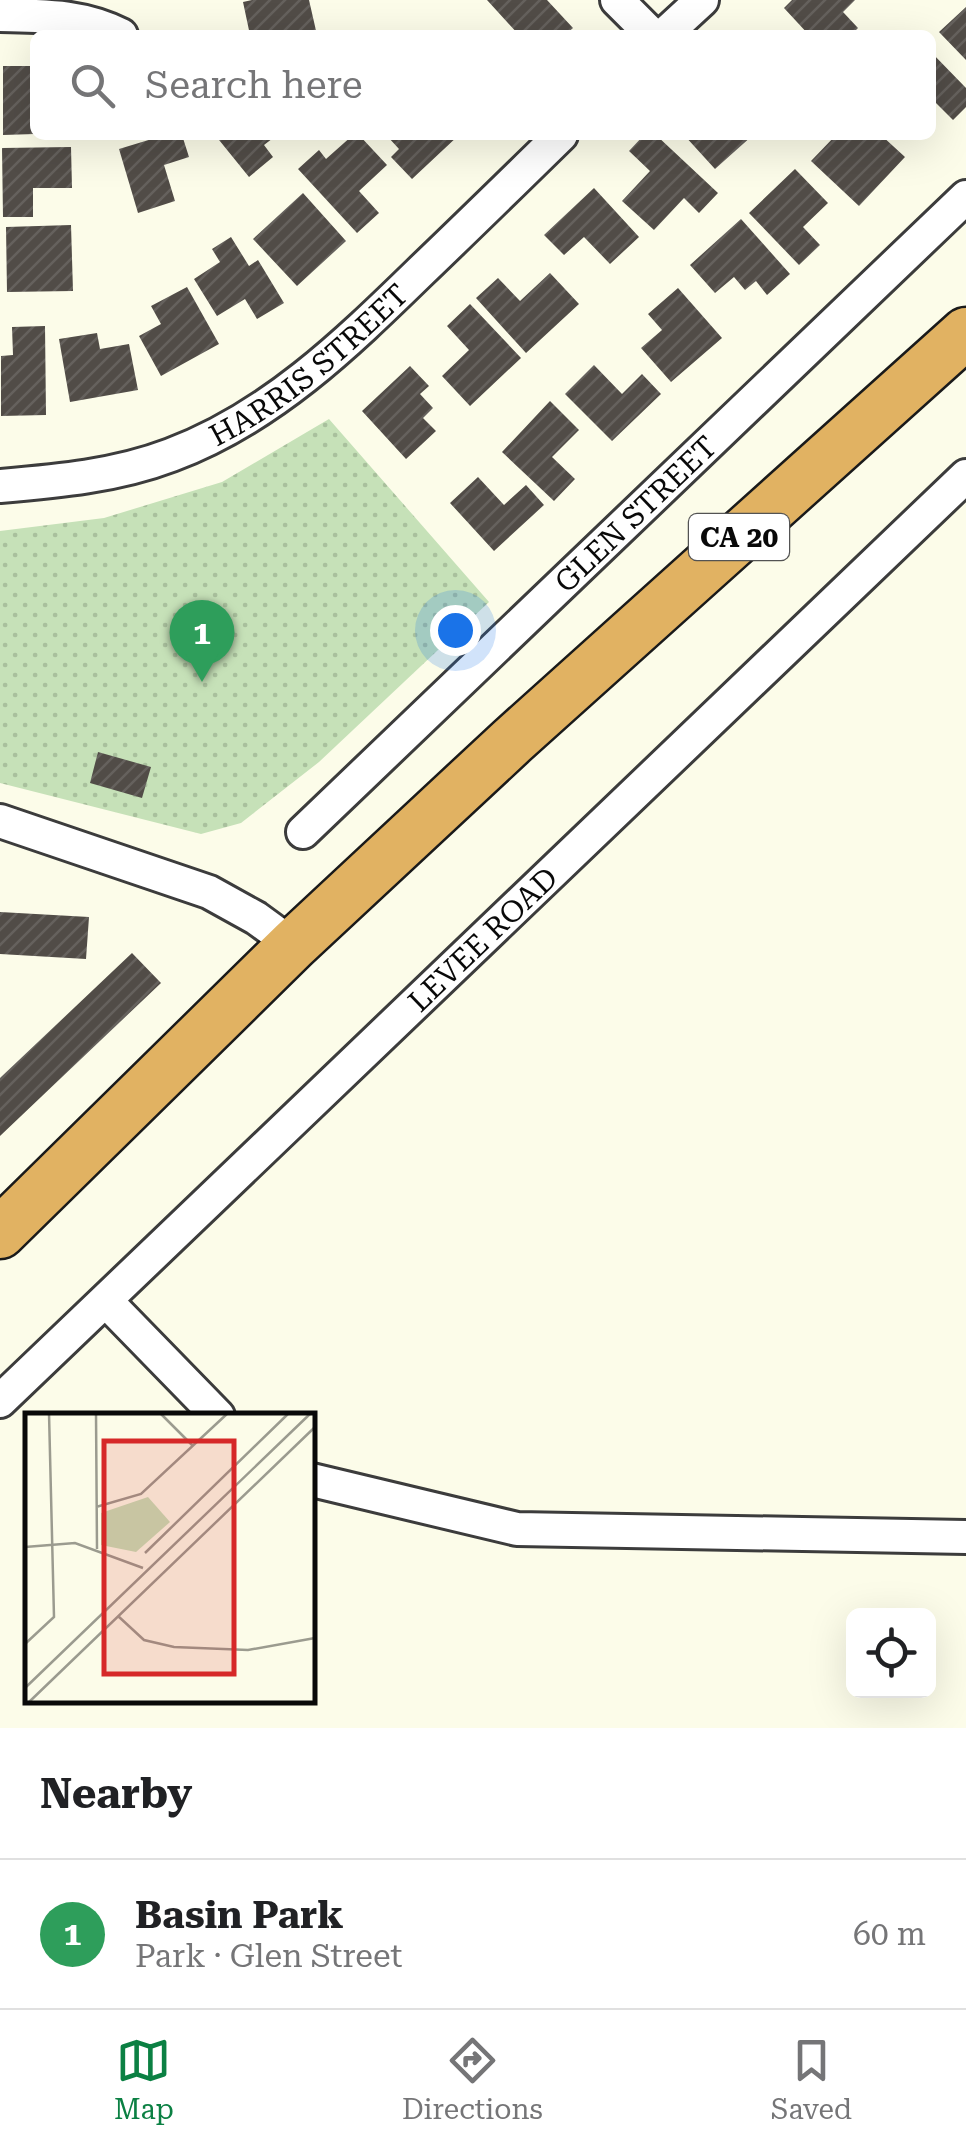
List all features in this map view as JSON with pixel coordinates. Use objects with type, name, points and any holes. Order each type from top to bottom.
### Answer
[{"type":"highway","name":"CA 20","points":[[0,1232],[292,945],[966,333]]},
{"type":"street","points":[[618,0],[647,30]]},
{"type":"street","points":[[669,30],[702,0]]},
{"type":"street","points":[[0,15],[66,17],[111,30]]},
{"type":"street","name":"HARRIS STREET","points":[[0,486],[112,473],[170,456],[219,434],[278,398],[332,358],[556,140]]},
{"type":"street","name":"GLEN STREET","points":[[303,832],[966,197]]},
{"type":"street","name":"LEVEE ROAD","points":[[0,1402],[966,476]]},
{"type":"street","points":[[0,822],[209,892],[256,918],[292,945]]},
{"type":"street","points":[[106,1301],[215,1413]]},
{"type":"street","points":[[315,1481],[517,1529],[966,1537]]},
{"type":"green space","points":[[329,419],[489,602],[319,762],[241,823],[201,834],[0,783],[0,531],[104,518],[222,482]]},
{"type":"building","points":[[309,0],[316,30],[249,30],[243,2]]},
{"type":"building","points":[[487,0],[547,0],[573,28],[571,30],[514,30]]},
{"type":"building","points":[[792,0],[855,0],[843,12],[858,28],[804,30],[784,8]]},
{"type":"building","points":[[966,7],[966,60],[939,32]]},
{"type":"building","points":[[936,57],[966,88],[966,107],[953,120],[936,103]]},
{"type":"building","points":[[3,66],[30,66],[30,134],[3,135]]},
{"type":"building","points":[[149,140],[184,140],[189,157],[164,165],[175,201],[138,213],[119,149]]},
{"type":"building","points":[[219,140],[270,140],[264,145],[273,157],[249,177]]},
{"type":"building","points":[[347,140],[364,140],[387,165],[359,191],[379,213],[357,233],[298,169],[319,150],[326,159]]},
{"type":"building","points":[[391,140],[454,140],[412,179],[391,157],[399,149]]},
{"type":"building","points":[[639,140],[661,140],[718,193],[699,213],[684,198],[654,230],[622,201],[650,171],[629,151]]},
{"type":"building","points":[[689,140],[747,140],[715,169]]},
{"type":"building","points":[[831,140],[886,140],[905,157],[859,206],[811,161]]},
{"type":"building","points":[[71,147],[72,188],[33,188],[33,217],[3,217],[2,148]]},
{"type":"building","points":[[795,169],[828,203],[803,227],[820,245],[799,265],[749,213]]},
{"type":"building","points":[[594,188],[639,237],[610,264],[584,237],[564,255],[544,235]]},
{"type":"building","points":[[303,193],[346,241],[297,286],[253,239]]},
{"type":"building","points":[[741,219],[790,274],[767,295],[756,281],[745,290],[734,277],[715,293],[690,265]]},
{"type":"building","points":[[71,225],[73,291],[7,292],[6,227]]},
{"type":"building","points":[[231,237],[249,266],[258,260],[284,303],[257,319],[245,299],[217,316],[194,279],[220,262],[212,249]]},
{"type":"building","points":[[550,273],[579,304],[526,353],[476,298],[498,278],[520,301]]},
{"type":"building","points":[[187,287],[219,344],[161,376],[139,336],[161,324],[151,306]]},
{"type":"building","points":[[678,288],[722,338],[671,382],[641,348],[662,330],[648,314]]},
{"type":"building","points":[[470,304],[521,358],[470,406],[442,376],[469,350],[447,326]]},
{"type":"building","points":[[45,326],[46,415],[1,416],[1,356],[13,355],[12,327]]},
{"type":"building","points":[[97,333],[100,349],[129,344],[138,390],[70,402],[59,339]]},
{"type":"building","points":[[594,365],[622,394],[642,374],[661,394],[612,441],[565,394]]},
{"type":"building","points":[[410,366],[429,386],[420,394],[433,408],[423,418],[436,431],[406,459],[362,411]]},
{"type":"building","points":[[550,401],[579,430],[552,457],[575,479],[554,501],[502,452]]},
{"type":"building","points":[[478,477],[504,505],[526,485],[544,505],[494,551],[450,503]]},
{"type":"building","points":[[98,752],[151,767],[142,798],[90,783]]},
{"type":"building","points":[[0,912],[89,917],[86,959],[0,954]]},
{"type":"building","points":[[132,953],[161,983],[0,1136],[0,1078]]},
{"type":"place","name":"Basin Park","points":[[202,682]]}]
